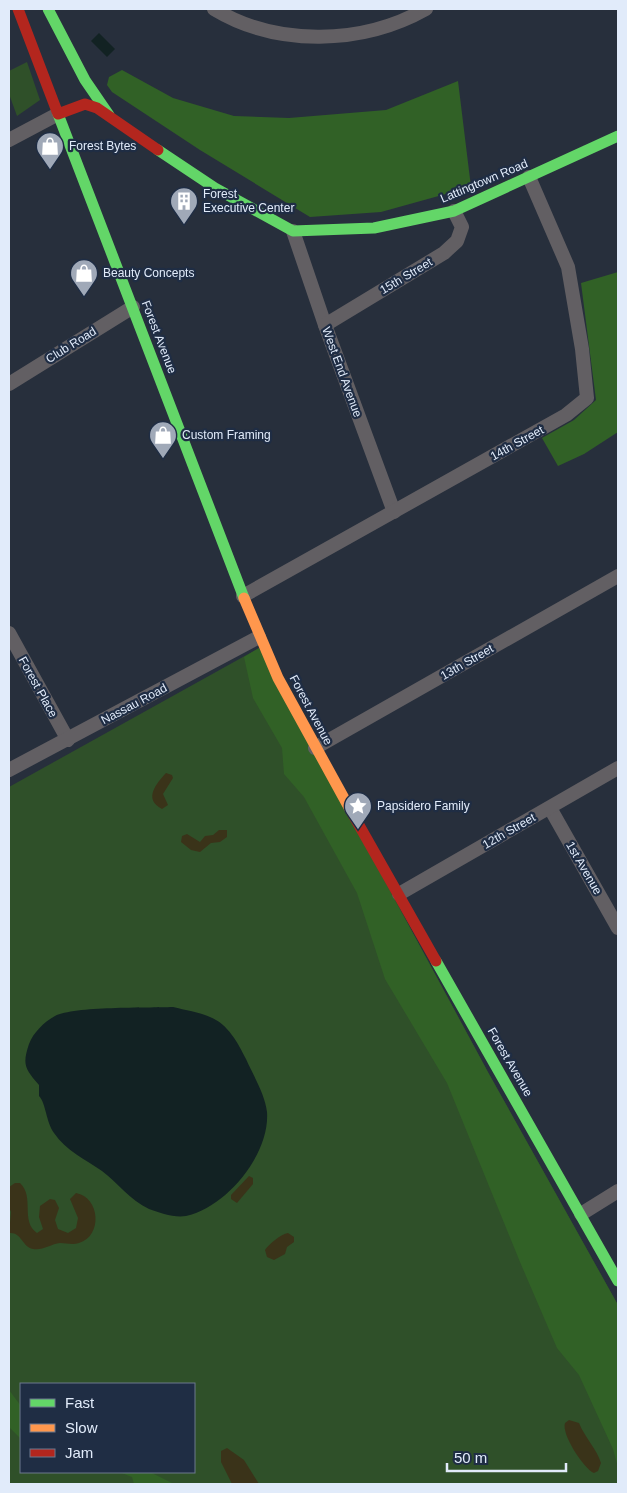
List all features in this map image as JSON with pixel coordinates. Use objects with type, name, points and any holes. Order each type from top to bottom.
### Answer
[{"type":"main road","name":"Forest Avenue","points":[[18,9],[259,637],[315,748],[618,1281]]},
{"type":"main road","points":[[48,9],[85,80],[110,116]]},
{"type":"main road","points":[[58,114],[85,104],[110,116],[215,188],[293,232]]},
{"type":"main road","name":"Lattingtown Road","points":[[293,232],[374,228],[454,211],[618,136]]},
{"type":"street","points":[[214,9],[264,30],[297,36],[335,37],[359,34],[409,18],[426,9]]},
{"type":"street","points":[[9,140],[58,114]]},
{"type":"street","name":"14th Street","points":[[242,596],[566,415],[588,398],[568,267],[529,177]]},
{"type":"street","name":"15th Street","points":[[325,325],[444,253],[457,241],[462,227],[454,211]]},
{"type":"street","name":"West End Avenue","points":[[293,232],[394,512]]},
{"type":"street","name":"Club Road","points":[[9,384],[133,307]]},
{"type":"street","name":"13th Street","points":[[315,748],[618,576]]},
{"type":"street","name":"Forest Place","points":[[9,633],[68,740]]},
{"type":"street","name":"Nassau Road","points":[[9,770],[259,637]]},
{"type":"street","name":"12th Street","points":[[399,894],[618,768]]},
{"type":"street","name":"1st Avenue","points":[[550,808],[618,928]]},
{"type":"street","points":[[581,1214],[618,1191]]},
{"type":"green space","points":[[27,62],[40,100],[17,116],[9,94],[9,71]]},
{"type":"green space","points":[[122,70],[173,98],[234,116],[289,118],[386,110],[458,81],[471,187],[381,212],[310,217],[200,150],[112,92],[107,85],[109,77]]},
{"type":"green space","points":[[618,272],[618,432],[584,454],[558,466],[542,438],[574,420],[596,400],[581,283]]},
{"type":"green space","points":[[259,648],[489,1074],[618,1305],[618,1484],[9,1484],[9,787]]},
{"type":"green space","points":[[259,648],[489,1074],[618,1305],[618,1467],[613,1449],[579,1375],[557,1348],[447,1083],[385,979],[357,893],[304,797],[284,774],[282,748],[253,698],[244,657]]},
{"type":"green space","points":[[9,1390],[20,1405],[20,1438],[9,1427]]},
{"type":"green space","points":[[122,1473],[152,1473],[174,1484],[134,1484],[132,1477]]},
{"type":"sand","points":[[166,773],[172,775],[173,778],[163,794],[168,805],[162,809],[156,805],[152,796],[158,782]]},
{"type":"sand","points":[[219,830],[227,830],[227,837],[220,842],[211,843],[200,852],[191,850],[181,842],[182,836],[187,834],[200,842],[205,836],[213,835]]},
{"type":"sand","points":[[249,1176],[253,1178],[253,1184],[237,1203],[231,1199],[231,1195]]},
{"type":"sand","points":[[15,1183],[20,1183],[27,1195],[29,1222],[37,1233],[43,1229],[39,1217],[40,1206],[50,1199],[55,1200],[59,1208],[55,1220],[58,1229],[68,1233],[76,1228],[78,1218],[70,1199],[76,1193],[84,1196],[94,1209],[96,1217],[92,1233],[87,1239],[77,1244],[60,1243],[43,1248],[29,1248],[17,1235],[9,1233],[11,1212],[9,1207],[9,1187]]},
{"type":"sand","points":[[288,1233],[294,1237],[294,1242],[287,1247],[285,1254],[274,1260],[267,1257],[265,1250],[272,1242]]},
{"type":"sand","points":[[569,1420],[579,1423],[597,1453],[601,1463],[598,1471],[594,1473],[590,1470],[574,1451],[566,1435],[565,1423]]},
{"type":"sand","points":[[227,1448],[244,1460],[259,1484],[232,1484],[221,1462],[221,1451]]},
{"type":"shaded area","points":[[99,33],[115,49],[107,57],[91,41]]},
{"type":"shaded area","points":[[173,1007],[206,1015],[227,1029],[240,1047],[255,1078],[264,1098],[267,1112],[266,1128],[261,1145],[254,1161],[243,1176],[216,1202],[201,1211],[186,1216],[162,1214],[142,1205],[102,1171],[64,1145],[51,1129],[39,1096],[39,1085],[28,1071],[25,1062],[33,1036],[47,1021],[55,1016],[94,1009]]},
{"type":"traffic: fast","points":[[48,9],[85,80],[109,115]]},
{"type":"traffic: fast","points":[[58,114],[244,598]]},
{"type":"traffic: fast","points":[[158,150],[215,188],[293,231],[374,228],[454,211],[618,136]]},
{"type":"traffic: fast","points":[[436,961],[618,1281]]},
{"type":"traffic: slow","points":[[244,598],[278,678],[351,811]]},
{"type":"traffic: jam","points":[[18,9],[58,114],[85,104],[97,108],[158,150]]},
{"type":"traffic: jam","points":[[351,811],[436,961]]},
{"type":"place","name":"Forest Bytes","points":[[50,170]]},
{"type":"place","name":"Forest Executive Center","points":[[184,225]]},
{"type":"place","name":"Beauty Concepts","points":[[84,297]]},
{"type":"place","name":"Custom Framing","points":[[163,459]]},
{"type":"place","name":"Papsidero Family","points":[[358,830]]}]
